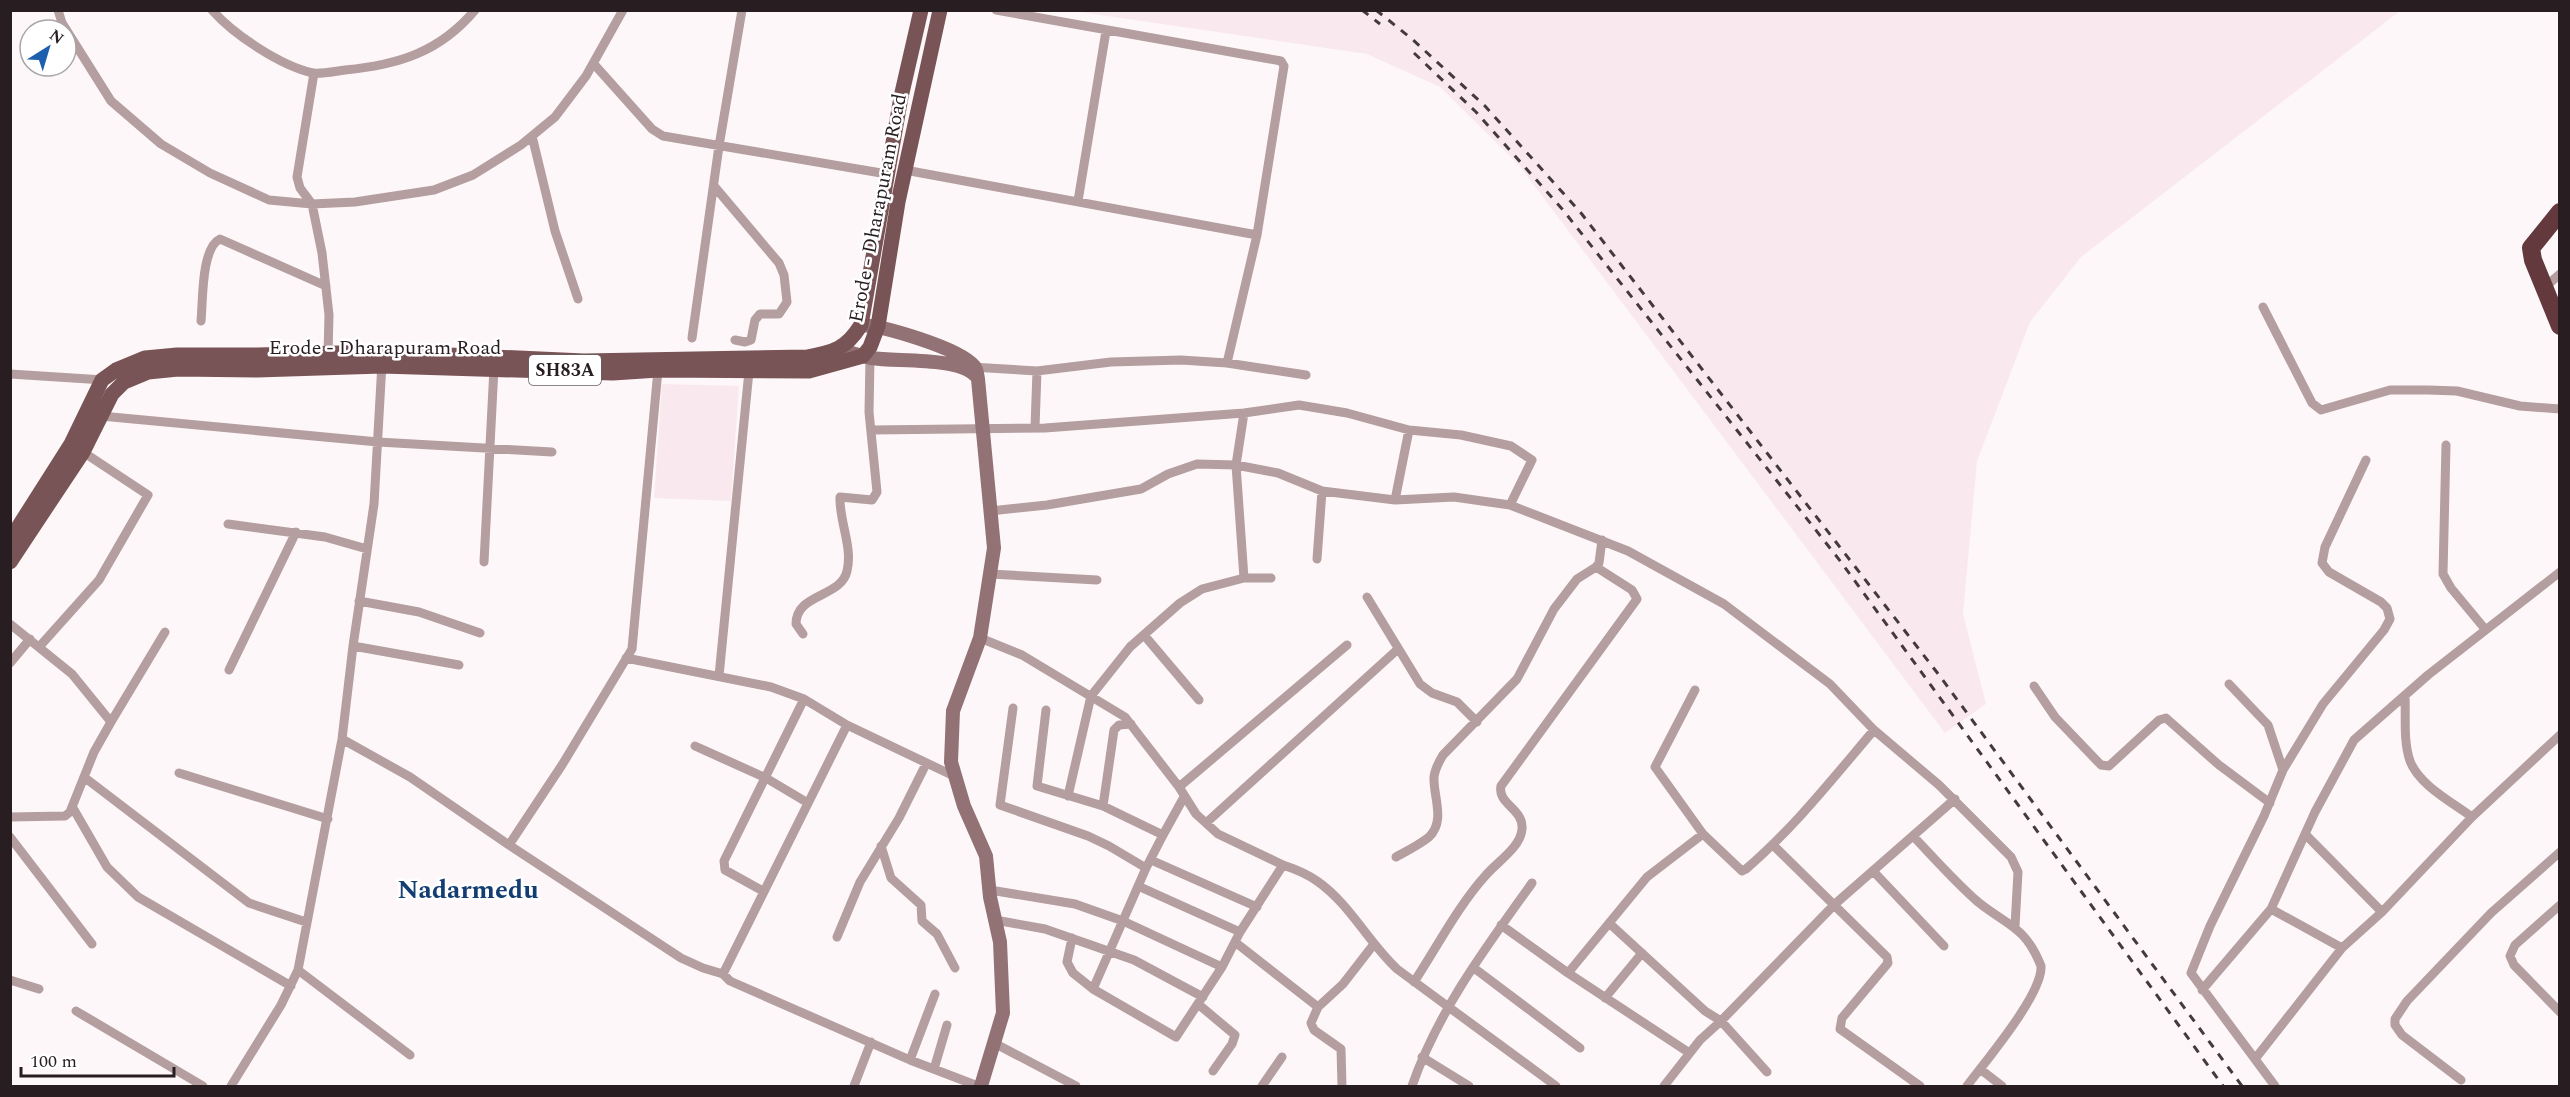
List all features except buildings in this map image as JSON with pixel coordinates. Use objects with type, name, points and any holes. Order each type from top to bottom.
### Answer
[{"type":"highway","points":[[2559,212],[2531,248],[2559,326]]},
{"type":"main road","name":"Erode - Dharapuram Road","points":[[124,382],[148,372],[178,369],[257,370],[382,359],[584,361],[807,357],[839,349],[850,342],[861,324],[901,98],[921,10]]},
{"type":"main road","name":"Erode - Dharapuram Road","points":[[102,380],[116,370],[145,358],[177,355],[328,354],[494,368],[613,373],[658,370],[809,371],[866,357],[878,326],[905,170],[940,10]]},
{"type":"main road","points":[[10,562],[77,448],[102,380]]},
{"type":"main road","points":[[10,540],[100,416],[112,394],[124,382]]},
{"type":"street","points":[[58,10],[62,23],[111,101],[161,144],[210,174],[269,200],[312,204],[355,202],[434,190],[473,175],[532,136],[555,117],[593,63],[623,10]]},
{"type":"street","points":[[212,10],[223,22],[270,56],[314,73],[381,67],[420,54],[459,29],[475,10]]},
{"type":"street","points":[[692,338],[719,146],[742,10]]},
{"type":"street","points":[[996,10],[1106,31],[1276,58],[1284,64],[1257,235],[1227,363]]},
{"type":"street","points":[[1078,201],[1106,31]]},
{"type":"street","points":[[593,63],[652,129],[663,136],[887,174]]},
{"type":"street","points":[[314,73],[297,177],[300,188],[312,204],[322,253],[329,315],[328,354]]},
{"type":"street","points":[[532,136],[555,231],[578,299]]},
{"type":"street","points":[[905,170],[1257,235]]},
{"type":"street","points":[[714,186],[775,256],[784,275],[787,302],[784,309],[778,314],[760,314],[755,320],[751,340],[745,342],[735,340]]},
{"type":"street","points":[[201,321],[207,258],[211,245],[220,239],[326,286]]},
{"type":"street","points":[[2544,288],[2559,274]]},
{"type":"street","points":[[2263,307],[2312,403],[2321,410],[2390,390],[2457,392],[2520,406],[2559,409]]},
{"type":"street","points":[[342,739],[410,777],[681,958],[723,974],[730,981],[910,1060],[979,1086],[1003,1013],[1000,942],[986,856],[964,806],[951,762],[953,711],[980,638],[994,548],[982,428],[973,371],[948,350],[878,326],[861,324]]},
{"type":"street","points":[[839,349],[866,357],[920,360],[973,371],[1037,371],[1111,362],[1181,360],[1227,363],[1306,375]]},
{"type":"street","points":[[803,634],[796,624],[798,612],[806,603],[839,584],[847,571],[848,561],[840,497],[872,500],[877,495],[866,357]]},
{"type":"street","points":[[231,1086],[291,986],[298,970],[342,739],[374,504],[382,359]]},
{"type":"street","points":[[484,562],[494,368]]},
{"type":"street","points":[[509,845],[562,765],[632,649],[658,370]]},
{"type":"street","points":[[719,676],[749,371]]},
{"type":"street","points":[[1035,427],[1037,371]]},
{"type":"street","points":[[10,374],[124,382]]},
{"type":"street","points":[[872,430],[1035,427],[1244,413],[1299,405],[1347,413],[1409,430],[1461,435],[1511,446],[1532,460],[1510,505]]},
{"type":"street","points":[[1244,413],[1236,465],[1244,578]]},
{"type":"street","points":[[100,416],[378,442],[552,452]]},
{"type":"street","points":[[1395,500],[1409,430]]},
{"type":"street","points":[[2446,445],[2443,574],[2451,588],[2485,629]]},
{"type":"street","points":[[40,646],[99,580],[148,495],[77,448]]},
{"type":"street","points":[[2275,1086],[2193,978],[2193,967],[2210,926],[2270,803],[2283,770],[2323,705],[2384,630],[2390,619],[2387,608],[2381,602],[2329,572],[2322,563],[2325,547],[2366,460]]},
{"type":"street","points":[[990,511],[1047,505],[1142,489],[1168,474],[1197,464],[1236,465],[1278,474],[1322,491],[1395,500],[1454,497],[1510,505],[1602,540],[1664,569],[1724,604],[1830,684],[1874,730],[1908,756],[1954,799],[2016,863],[2018,872],[2015,926]]},
{"type":"street","points":[[1317,559],[1322,491]]},
{"type":"street","points":[[228,524],[296,532],[344,541],[367,549]]},
{"type":"street","points":[[229,670],[296,532]]},
{"type":"street","points":[[1396,857],[1431,835],[1436,826],[1438,813],[1434,779],[1436,768],[1443,755],[1517,679],[1545,624],[1570,587],[1581,574],[1596,567],[1600,559],[1602,540]]},
{"type":"street","points":[[1414,982],[1478,883],[1512,848],[1521,834],[1520,818],[1501,795],[1501,786],[1637,598],[1632,590],[1596,567]]},
{"type":"street","points":[[2202,990],[2271,909],[2305,834],[2354,740],[2485,629],[2559,572]]},
{"type":"street","points":[[990,574],[1097,580]]},
{"type":"street","points":[[1068,796],[1091,696],[1130,647],[1191,594],[1244,578],[1271,579]]},
{"type":"street","points":[[1367,597],[1420,684],[1432,693],[1457,702],[1477,722]]},
{"type":"street","points":[[359,601],[418,612],[480,633]]},
{"type":"street","points":[[10,624],[72,674],[111,722]]},
{"type":"street","points":[[10,817],[65,816],[73,808],[84,777],[111,722],[165,632]]},
{"type":"street","points":[[1144,635],[1198,700]]},
{"type":"street","points":[[980,638],[1022,655],[1125,717],[1179,787],[1184,797],[1218,834],[1313,878],[1324,886],[1344,905],[1384,957],[1446,1007],[1556,1086]]},
{"type":"street","points":[[10,663],[30,639]]},
{"type":"street","points":[[1179,787],[1347,645]]},
{"type":"street","points":[[353,646],[459,665]]},
{"type":"street","points":[[1206,823],[1398,649]]},
{"type":"street","points":[[626,658],[771,687],[804,699],[847,725],[956,777]]},
{"type":"street","points":[[2229,684],[2268,725],[2283,770]]},
{"type":"street","points":[[2034,686],[2055,717],[2101,765],[2109,766],[2158,720],[2166,718],[2218,765],[2270,803]]},
{"type":"street","points":[[1695,690],[1655,767],[1703,834],[1742,870],[1746,870],[1774,846],[1874,730]]},
{"type":"street","points":[[2405,695],[2408,750],[2414,769],[2431,786],[2472,817]]},
{"type":"street","points":[[763,891],[723,867],[804,699]]},
{"type":"street","points":[[1013,708],[1000,805],[1088,836],[1148,864],[1257,907]]},
{"type":"street","points":[[1046,710],[1037,786],[1103,806],[1164,835]]},
{"type":"street","points":[[1103,806],[1114,729],[1119,725],[1131,724]]},
{"type":"street","points":[[723,974],[847,725]]},
{"type":"street","points":[[2255,1059],[2342,948],[2382,912],[2472,817],[2559,735]]},
{"type":"street","points":[[695,746],[766,778],[808,803]]},
{"type":"street","points":[[837,937],[860,882],[899,818],[926,764]]},
{"type":"street","points":[[178,773],[328,819]]},
{"type":"street","points":[[84,777],[249,903],[306,922]]},
{"type":"street","points":[[1093,989],[1137,886],[1184,797]]},
{"type":"street","points":[[1668,1085],[1688,1052],[1835,904],[1874,872],[1954,799]]},
{"type":"street","points":[[73,808],[107,867],[138,897],[291,986]]},
{"type":"street","points":[[1568,973],[1647,877],[1703,834]]},
{"type":"street","points":[[2305,834],[2382,912]]},
{"type":"street","points":[[1913,836],[1978,901],[2015,926],[2032,948],[2041,966],[2041,975],[2015,1021],[1967,1086]]},
{"type":"street","points":[[10,837],[92,944]]},
{"type":"street","points":[[881,846],[890,876],[921,905],[922,921],[937,934],[955,968]]},
{"type":"street","points":[[1774,846],[1835,904],[1888,960],[1842,1018],[1840,1029],[1920,1086]]},
{"type":"street","points":[[2461,1080],[2402,1035],[2395,1025],[2395,1019],[2407,1001],[2491,913],[2559,852]]},
{"type":"street","points":[[1072,938],[1067,962],[1073,973],[1093,989],[1176,1037],[1222,967],[1240,932],[1283,865]]},
{"type":"street","points":[[1874,872],[1944,946]]},
{"type":"street","points":[[1412,1086],[1422,1057],[1446,1007],[1532,883]]},
{"type":"street","points":[[1137,886],[1240,932]]},
{"type":"street","points":[[990,890],[1075,904],[1123,921],[1222,967]]},
{"type":"street","points":[[2559,905],[2516,945],[2510,956],[2514,966],[2559,1012]]},
{"type":"street","points":[[2271,909],[2342,948]]},
{"type":"street","points":[[995,920],[1045,929],[1134,960],[1200,1000],[1235,1035],[1232,1044],[1213,1071]]},
{"type":"street","points":[[1609,923],[1705,1011],[1721,1021],[1767,1072]]},
{"type":"street","points":[[1501,925],[1568,973],[1688,1052]]},
{"type":"street","points":[[1235,942],[1318,1007]]},
{"type":"street","points":[[1342,1086],[1341,1049],[1311,1026],[1312,1018],[1318,1007],[1343,984],[1374,944]]},
{"type":"street","points":[[1605,998],[1642,952]]},
{"type":"street","points":[[1474,968],[1580,1048]]},
{"type":"street","points":[[298,970],[410,1055]]},
{"type":"street","points":[[10,980],[39,990]]},
{"type":"street","points":[[910,1060],[935,994]]},
{"type":"street","points":[[76,1011],[203,1086]]},
{"type":"street","points":[[934,1069],[947,1025]]},
{"type":"street","points":[[854,1086],[871,1042]]},
{"type":"street","points":[[994,1043],[1076,1086]]},
{"type":"street","points":[[1263,1086],[1282,1057]]},
{"type":"street","points":[[1422,1057],[1469,1086]]},
{"type":"street","points":[[1980,1069],[2002,1086]]},
{"type":"shaded area","points":[[1073,11],[2400,11],[2081,257],[2030,322],[1977,461],[1963,614],[1986,704],[1945,733],[1519,165],[1440,87],[1367,54]]},
{"type":"shaded area","points":[[662,384],[739,386],[731,501],[654,498]]},
{"type":"railway","points":[[1362,10],[1380,24]]},
{"type":"railway","points":[[1376,10],[1412,39],[1485,106],[1581,213],[1939,675],[2242,1086]]},
{"type":"railway","points":[[1414,53],[1476,112],[1563,210],[1841,562],[2223,1086]]},
{"type":"district","name":"Nadarmedu","points":[[468,890]]}]
